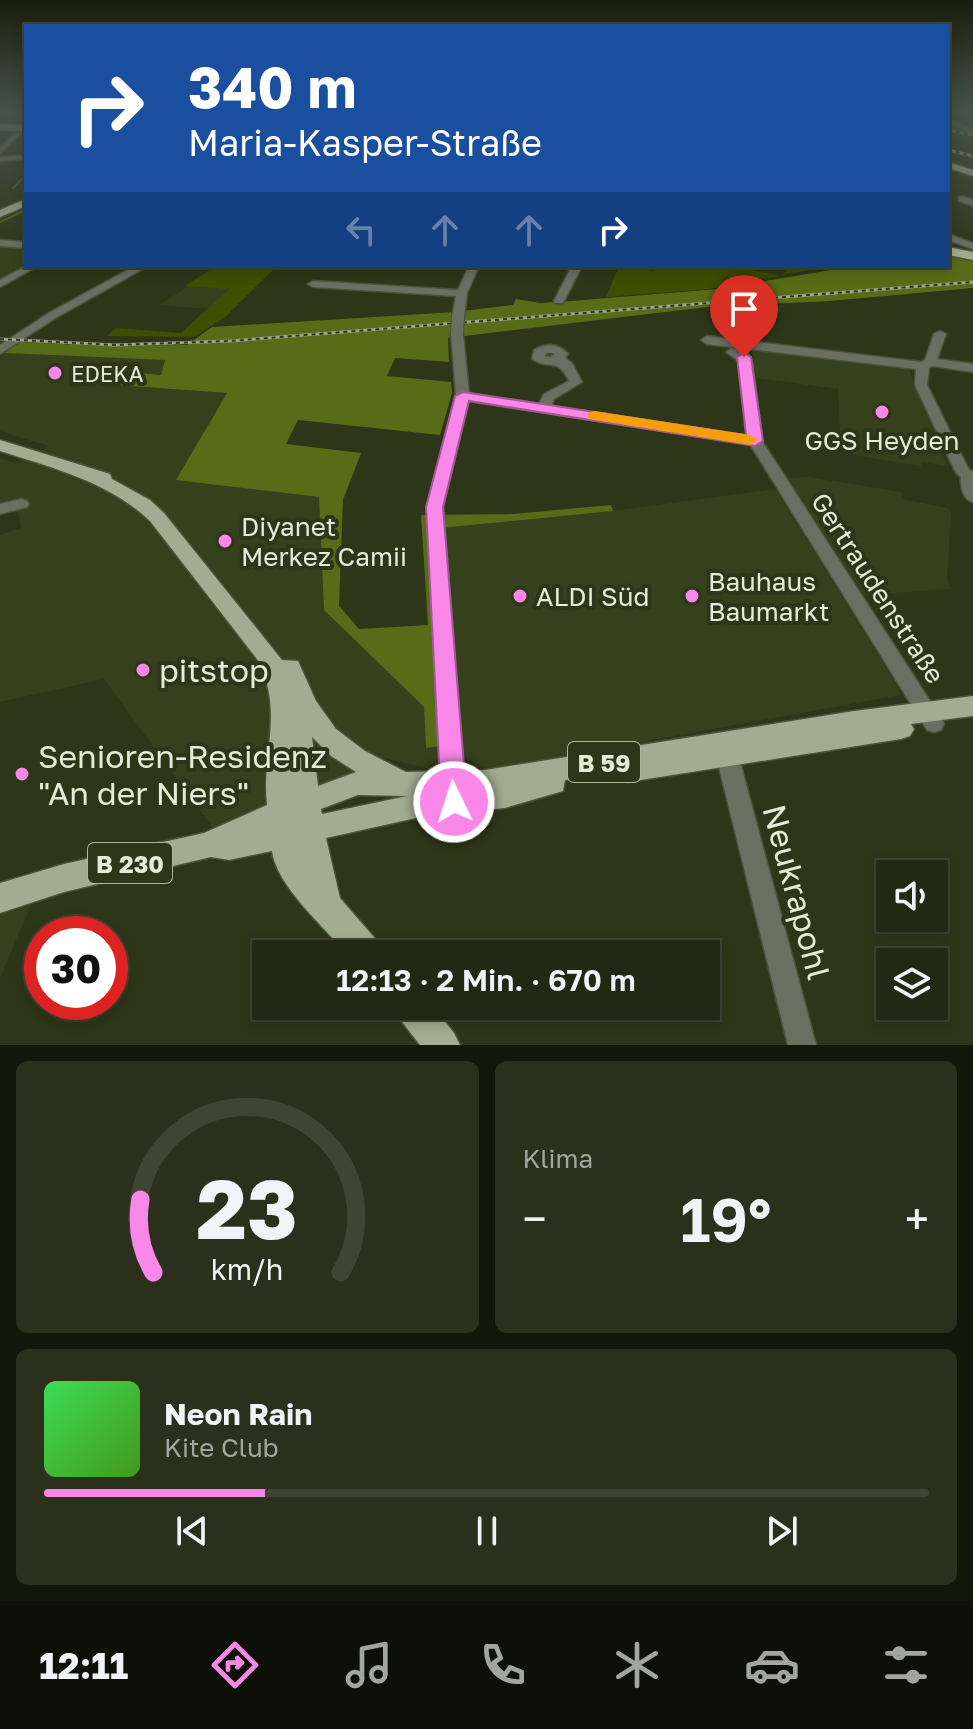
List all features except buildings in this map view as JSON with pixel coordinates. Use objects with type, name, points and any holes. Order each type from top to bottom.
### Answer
[{"type":"main road","points":[[950,166],[973,173]]},
{"type":"main road","points":[[0,214],[24,203]]},
{"type":"main road","points":[[950,251],[973,256]]},
{"type":"main road","name":"B 59","points":[[0,445],[132,487],[169,511],[279,650],[307,712],[333,745],[374,770],[453,794]]},
{"type":"main road","name":"B 59","points":[[90,475],[143,504],[157,517],[266,653],[276,671],[286,718],[279,783],[295,820]]},
{"type":"main road","name":"B 59","points":[[295,820],[296,689]]},
{"type":"main road","name":"B 59","points":[[208,845],[229,847],[295,820],[425,804],[453,794],[930,718],[973,706]]},
{"type":"main road","name":"B 59","points":[[930,718],[973,719]]},
{"type":"main road","points":[[356,940],[327,906],[295,820],[357,783],[413,784]]},
{"type":"main road","name":"B 230","points":[[0,898],[64,878],[208,845]]},
{"type":"main road","points":[[422,1020],[442,1045]]},
{"type":"street","points":[[962,199],[973,203]]},
{"type":"street","points":[[950,238],[973,246]]},
{"type":"street","points":[[0,243],[24,245]]},
{"type":"street","points":[[0,284],[29,268]]},
{"type":"street","points":[[0,350],[139,268]]},
{"type":"street","points":[[453,794],[435,507],[463,396],[457,325],[462,293],[472,268]]},
{"type":"street","points":[[559,301],[576,268]]},
{"type":"street","points":[[313,284],[462,293]]},
{"type":"street","points":[[7,332],[23,334]]},
{"type":"street","points":[[940,334],[921,385],[968,475],[973,497]]},
{"type":"street","points":[[707,340],[973,368]]},
{"type":"street","name":"Gertraudenstraße","points":[[732,352],[744,357],[746,362],[755,441],[930,718]]},
{"type":"street","points":[[543,408],[549,397],[576,382],[568,366],[558,359]]},
{"type":"street","points":[[463,396],[755,441]]},
{"type":"street","points":[[0,509],[21,504]]},
{"type":"street","name":"Neukrapohl","points":[[726,749],[802,1045]]},
{"type":"shaded area","points":[[0,245],[24,247],[24,266],[0,279]]},
{"type":"shaded area","points":[[189,286],[229,288],[210,309],[159,305]]},
{"type":"shaded area","points":[[785,305],[771,324],[765,326],[713,319],[719,308]]},
{"type":"shaded area","name":"GGS Heyden","points":[[751,346],[760,351],[908,367],[947,466],[921,462],[921,466],[853,455],[853,438],[840,436],[838,389],[756,378]]},
{"type":"shaded area","points":[[5,353],[166,360],[162,375],[131,372],[118,385],[228,393],[210,420],[319,497],[324,610],[424,707],[426,747],[444,745],[446,769],[435,770],[380,757],[368,775],[213,828],[104,679],[0,702],[0,535],[21,528],[17,508],[0,512],[0,458],[16,464],[49,446],[0,431],[0,357]]},
{"type":"shaded area","points":[[809,477],[901,492],[902,499],[948,508],[951,514],[947,579],[951,589],[864,595],[788,478]]},
{"type":"shaded area","points":[[775,489],[900,695],[489,770],[477,766],[461,754],[441,528],[620,510]]},
{"type":"shaded area","points":[[30,907],[0,978],[0,914]]},
{"type":"green space","points":[[950,256],[973,261],[973,288],[830,301],[707,307],[448,338],[449,362],[395,358],[387,376],[451,382],[452,393],[440,435],[298,420],[286,444],[361,453],[343,500],[339,606],[359,629],[428,625],[421,515],[513,514],[611,505],[613,511],[441,528],[459,743],[426,748],[424,707],[324,610],[319,497],[176,480],[227,393],[117,385],[131,372],[161,375],[165,360],[5,353],[19,342],[104,346],[187,345],[212,327],[455,312],[513,305],[516,299],[540,303],[718,289],[843,268],[950,268]]},
{"type":"green space","points":[[213,268],[275,268],[224,318],[194,337],[107,336],[116,328],[181,333],[229,289],[185,286]]},
{"type":"green space","points":[[618,268],[653,271],[655,268],[742,268],[780,276],[709,289],[606,297]]},
{"type":"green space","points":[[786,268],[820,268],[782,275]]},
{"type":"waterway","points":[[13,188],[24,177]]},
{"type":"waterway","points":[[0,222],[24,211]]},
{"type":"railway","points":[[0,339],[115,345],[230,341],[973,282]]},
{"type":"slow traffic","points":[[594,416],[750,440]]},
{"type":"place","name":"EDEKA","points":[[55,373]]},
{"type":"place","name":"GGS Heyden","points":[[882,412]]},
{"type":"place","name":"Diyanet Merkez Camii","points":[[225,541]]},
{"type":"place","name":"ALDI Süd","points":[[520,596]]},
{"type":"place","name":"Bauhaus Baumarkt","points":[[692,596]]},
{"type":"place","name":"pitstop","points":[[143,670]]},
{"type":"place","name":"Senioren-Residenz \"An der Niers\"","points":[[22,774]]},
{"type":"route","points":[[454,802],[435,507],[463,396],[755,441],[744,357]]}]
